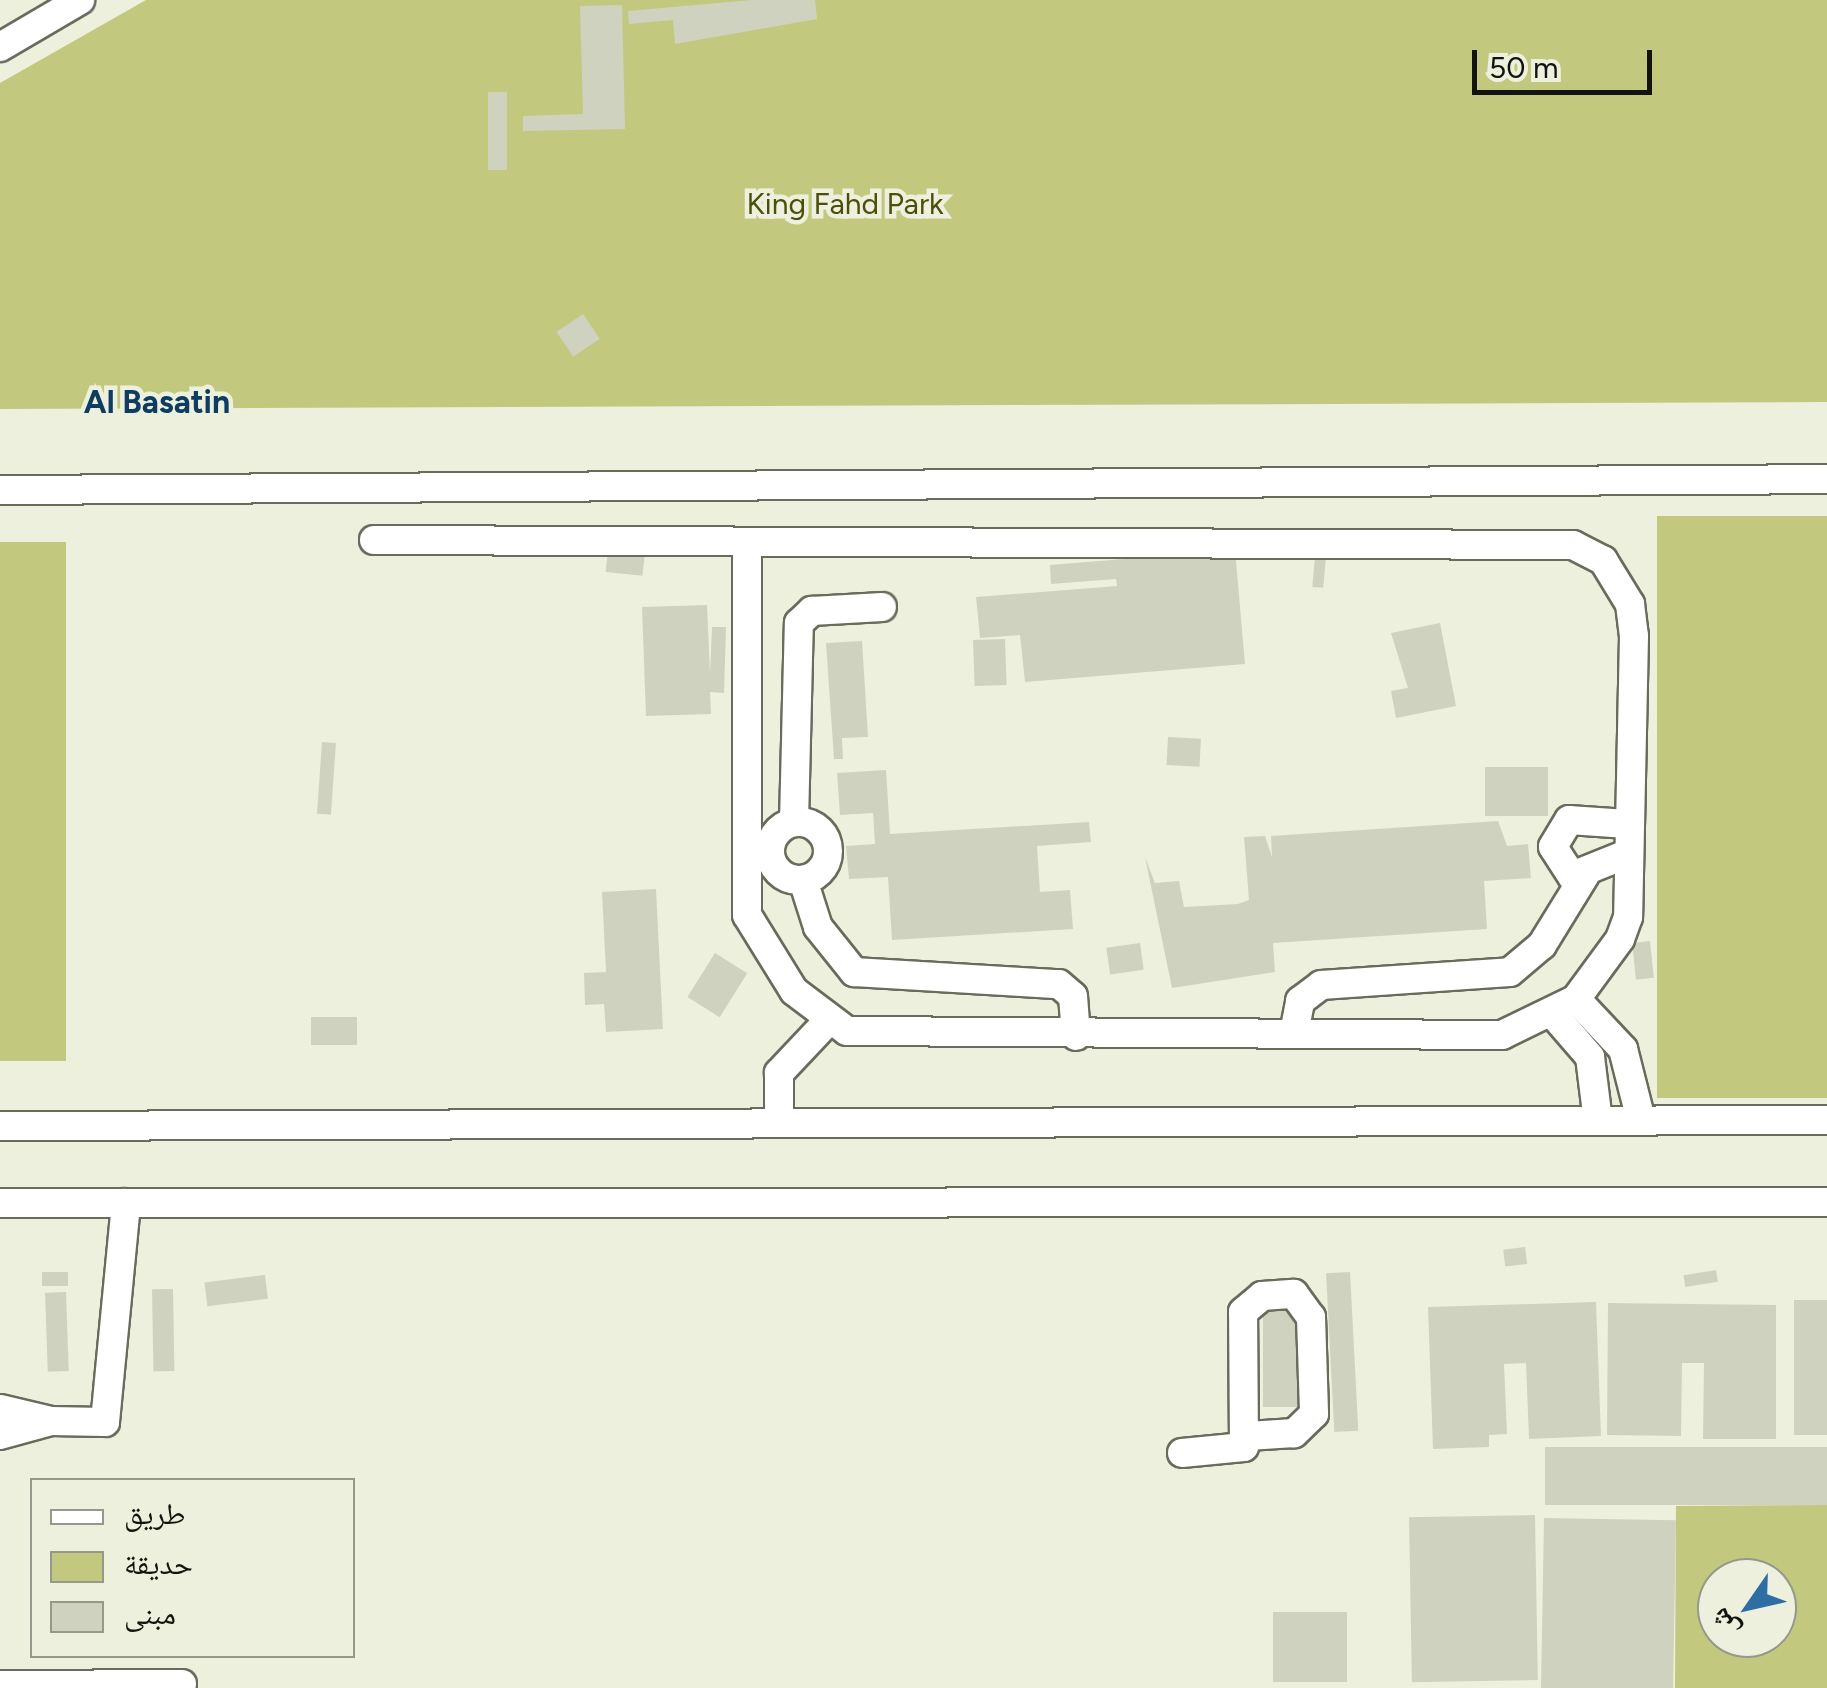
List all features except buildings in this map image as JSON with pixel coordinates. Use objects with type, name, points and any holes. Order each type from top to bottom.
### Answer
[{"type":"street","points":[[0,47],[80,0]]},
{"type":"street","points":[[0,490],[1827,479]]},
{"type":"street","points":[[374,540],[747,546],[1062,538],[1573,546],[1602,560],[1630,604],[1628,916],[1565,1007],[1527,1030],[1473,1038],[1294,1034],[872,1036],[827,1022],[768,958],[747,915],[747,546]]},
{"type":"street","points":[[882,607],[812,611],[799,623],[794,822],[826,840],[824,866],[803,880],[818,927],[854,972],[1060,984],[1073,996],[1076,1036]]},
{"type":"street","points":[[1627,824],[1581,817],[1560,827],[1557,859],[1572,876],[1586,875],[1627,854]]},
{"type":"street","points":[[1294,1034],[1300,1002],[1320,985],[1510,972],[1542,945],[1586,875]]},
{"type":"street","points":[[1565,1007],[1623,1048],[1641,1120]]},
{"type":"street","points":[[1565,1007],[1590,1058],[1598,1121]]},
{"type":"street","points":[[779,1123],[779,1073],[827,1022]]},
{"type":"street","points":[[0,1126],[1827,1120]]},
{"type":"street","points":[[0,1409],[51,1422],[105,1422],[126,1202]]},
{"type":"street","points":[[0,1203],[1827,1202]]},
{"type":"street","points":[[1182,1452],[1232,1453],[1248,1436],[1294,1434],[1314,1414],[1311,1317],[1294,1294],[1262,1296],[1243,1312],[1248,1436]]},
{"type":"street","points":[[0,1435],[51,1422]]},
{"type":"street","points":[[0,1685],[182,1684]]},
{"type":"green space","name":"King Fahd Park","points":[[146,0],[1827,0],[1827,402],[0,409],[0,83]]},
{"type":"green space","points":[[1657,516],[1827,516],[1827,1098],[1657,1098]]},
{"type":"green space","points":[[0,542],[66,542],[66,1061],[0,1061]]},
{"type":"green space","points":[[1827,1505],[1827,1688],[1675,1688],[1676,1506]]},
{"type":"district","name":"Al Basatin","points":[[157,402]]}]
